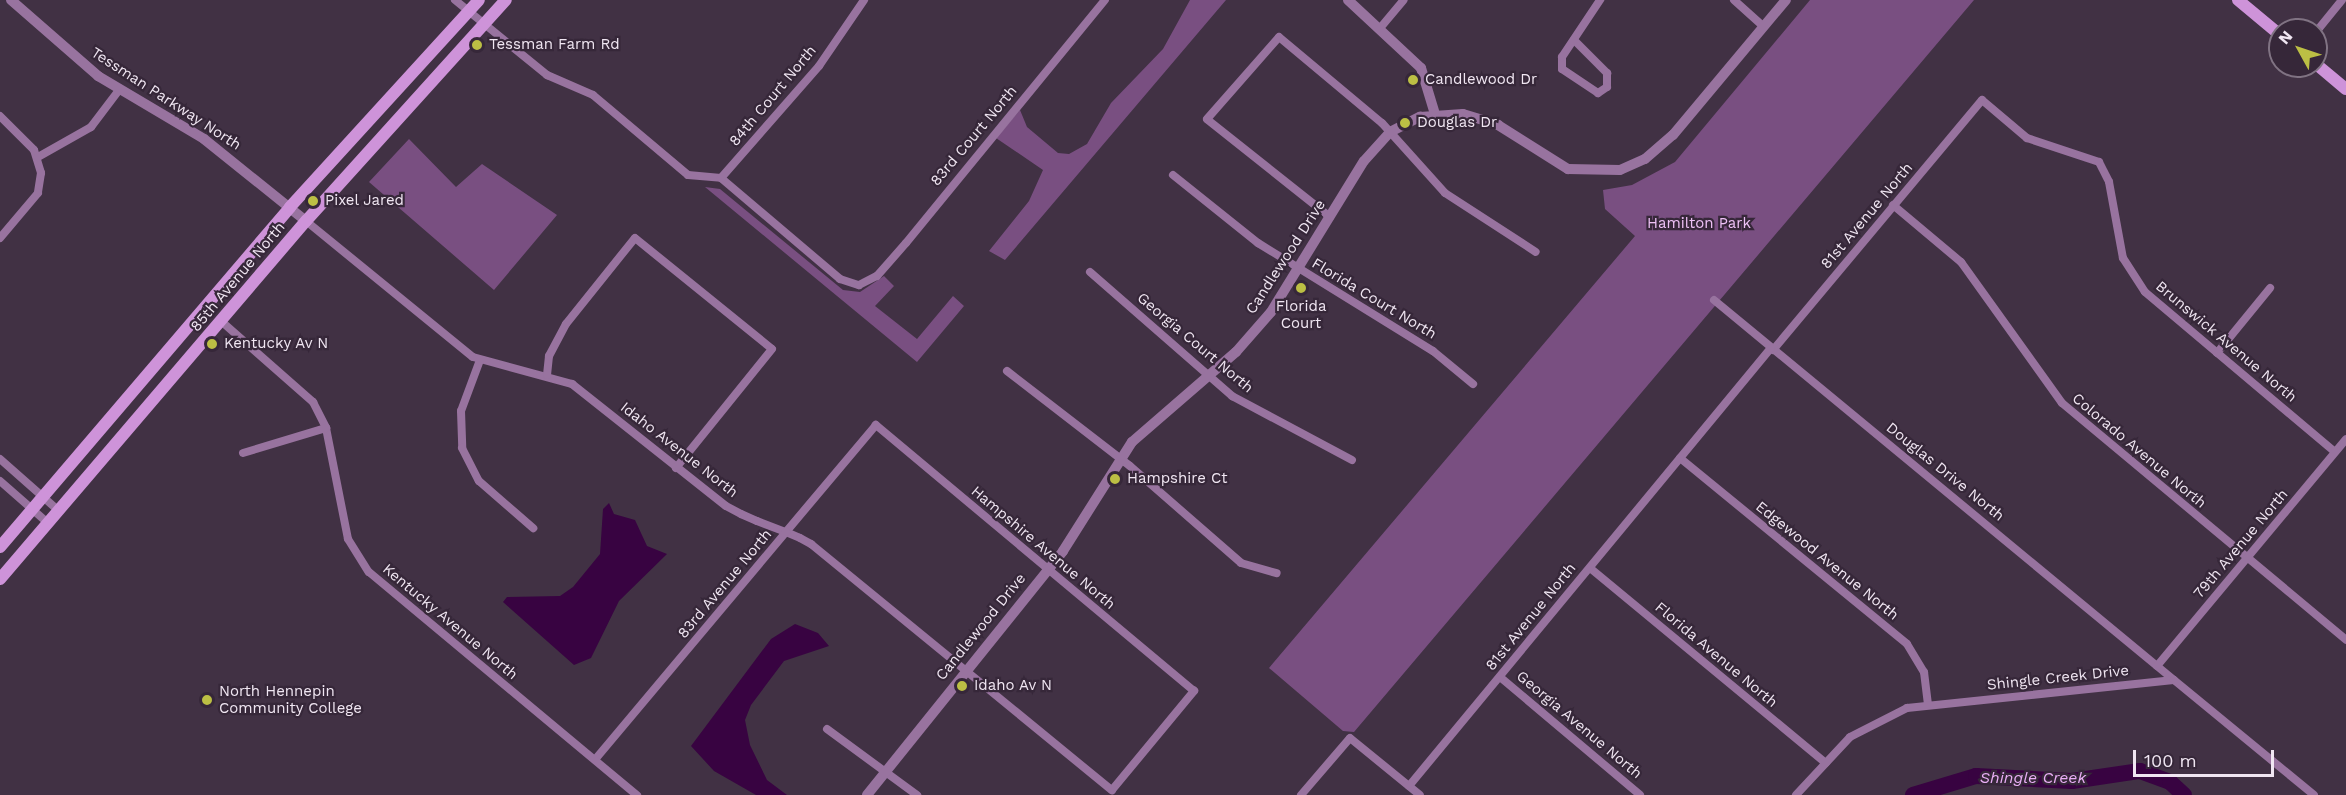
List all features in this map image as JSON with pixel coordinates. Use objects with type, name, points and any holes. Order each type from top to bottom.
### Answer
[{"type":"main road","name":"85th Avenue North","points":[[0,547],[290,207],[479,0]]},
{"type":"main road","name":"85th Avenue North","points":[[0,579],[306,221],[506,0]]},
{"type":"main road","points":[[2238,0],[2268,24]]},
{"type":"main road","points":[[2328,74],[2346,89]]},
{"type":"street","name":"Tessman Parkway North","points":[[11,0],[119,90],[204,139],[306,221]]},
{"type":"street","points":[[455,0],[555,81],[593,95],[688,175],[721,178]]},
{"type":"street","name":"84th Court North","points":[[721,178],[819,66],[864,0]]},
{"type":"street","name":"83rd Court North","points":[[721,178],[840,279],[860,285],[877,276],[906,243],[1105,0]]},
{"type":"street","points":[[1347,0],[1381,27],[1420,68],[1435,114]]},
{"type":"street","points":[[1381,27],[1404,0]]},
{"type":"street","points":[[1574,40],[1607,73],[1607,87],[1598,93],[1562,69],[1562,57],[1600,0]]},
{"type":"street","points":[[1734,0],[1764,27]]},
{"type":"street","name":"Candlewood Drive","points":[[867,795],[884,768],[1047,570],[1118,458],[1152,420],[1211,373],[1255,332],[1299,270],[1364,161],[1390,132],[1435,114],[1481,118],[1568,169],[1620,170],[1645,159],[1673,135],[1786,0]]},
{"type":"street","points":[[2327,18],[2342,0]]},
{"type":"street","points":[[1330,217],[1208,119],[1279,37],[1390,132],[1445,194],[1536,252]]},
{"type":"street","points":[[38,157],[91,127],[119,90]]},
{"type":"street","name":"81st Avenue North","points":[[1409,786],[1680,458],[1982,100]]},
{"type":"street","name":"Brunswick Avenue North","points":[[1982,100],[2027,138],[2098,162],[2109,182],[2116,237],[2132,276],[2217,353],[2335,452]]},
{"type":"street","points":[[0,116],[38,157],[38,193],[0,238]]},
{"type":"street","name":"Florida Court North","points":[[1173,175],[1299,270],[1433,351],[1473,384]]},
{"type":"street","name":"Colorado Avenue North","points":[[1893,205],[1961,262],[2062,403],[2346,640]]},
{"type":"street","name":"Idaho Avenue North","points":[[306,221],[480,360],[547,375],[583,392],[726,506],[786,532],[820,550],[964,671],[1112,790]]},
{"type":"street","points":[[547,375],[549,356],[566,324],[635,238],[772,349],[676,468]]},
{"type":"street","name":"Georgia Court North","points":[[1090,272],[1211,373],[1232,396],[1352,460]]},
{"type":"street","points":[[2217,353],[2270,288]]},
{"type":"street","name":"Douglas Drive North","points":[[1714,300],[2174,680]]},
{"type":"street","name":"Kentucky Avenue North","points":[[221,321],[300,388],[326,428],[342,520],[369,572],[637,795]]},
{"type":"street","points":[[480,360],[461,411],[462,448],[479,480],[533,528]]},
{"type":"street","points":[[1007,371],[1118,458],[1241,563],[1277,573]]},
{"type":"street","name":"83rd Avenue North","points":[[595,760],[876,425]]},
{"type":"street","name":"Hampshire Avenue North","points":[[876,425],[1194,691],[1112,790]]},
{"type":"street","points":[[243,453],[326,428]]},
{"type":"street","name":"79th Avenue North","points":[[2157,666],[2346,439]]},
{"type":"street","name":"Edgewood Avenue North","points":[[1680,458],[1907,644],[1924,672],[1928,704]]},
{"type":"street","points":[[0,459],[59,511]]},
{"type":"street","points":[[0,482],[48,523]]},
{"type":"street","name":"Florida Avenue North","points":[[1590,568],[1826,763]]},
{"type":"street","name":"Georgia Avenue North","points":[[1500,676],[1640,795]]},
{"type":"street","points":[[2174,680],[2314,795]]},
{"type":"street","name":"Shingle Creek Drive","points":[[1796,795],[1867,724],[1928,704],[2174,680]]},
{"type":"street","points":[[827,729],[884,768],[917,795]]},
{"type":"street","points":[[1301,795],[1350,738],[1420,795]]},
{"type":"green space","points":[[1190,0],[1226,0],[1005,260],[989,251],[1029,201],[1043,170],[996,138],[1020,110],[1027,127],[1058,153],[1069,154],[1087,144],[1111,103],[1163,49]]},
{"type":"green space","name":"Hamilton Park","points":[[1810,0],[1974,0],[1354,732],[1343,731],[1269,668],[1635,236],[1605,209],[1603,190],[1632,185],[1675,162]]},
{"type":"green space","points":[[409,139],[456,187],[482,164],[557,215],[494,290],[369,182]]},
{"type":"green space","points":[[705,187],[720,189],[843,290],[860,292],[884,276],[894,286],[875,306],[917,339],[953,296],[964,306],[917,362]]},
{"type":"shaded area","points":[[609,503],[614,514],[635,520],[647,546],[667,554],[619,601],[591,658],[574,665],[503,602],[507,597],[560,596],[573,587],[600,554],[603,509]]},
{"type":"shaded area","points":[[795,624],[818,633],[829,646],[784,661],[751,705],[745,720],[750,745],[767,780],[787,795],[756,795],[714,771],[691,746],[771,639]]},
{"type":"waterway","name":"Shingle Creek","points":[[1913,795],[1976,776],[2072,781],[2140,771],[2170,782],[2184,795]]},
{"type":"place","name":"Tessman Farm Rd","points":[[477,45]]},
{"type":"place","name":"Candlewood Dr","points":[[1413,80]]},
{"type":"place","name":"Douglas Dr","points":[[1405,123]]},
{"type":"place","name":"Pixel Jared","points":[[313,201]]},
{"type":"place","name":"Florida Court","points":[[1301,288]]},
{"type":"place","name":"Kentucky Av N","points":[[212,344]]},
{"type":"place","name":"Hampshire Ct","points":[[1115,479]]},
{"type":"place","name":"Idaho Av N","points":[[962,686]]},
{"type":"place","name":"North Hennepin Community College","points":[[207,700]]}]
